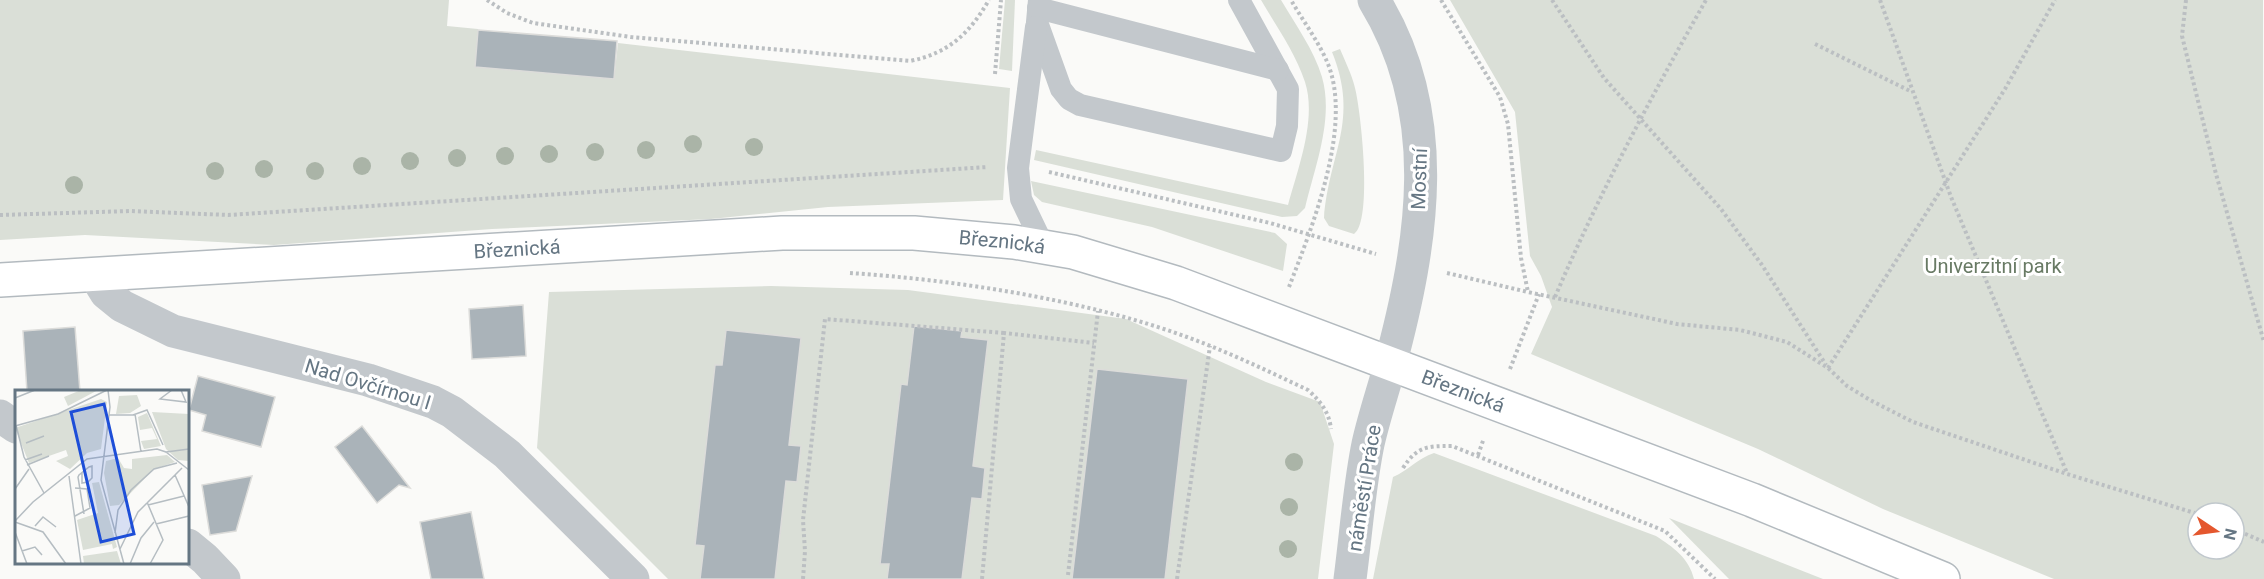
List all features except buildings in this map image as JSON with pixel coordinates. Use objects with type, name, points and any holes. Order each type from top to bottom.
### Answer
[{"type":"main road","name":"Březnická","points":[[0,280],[782,233],[914,233],[1044,247],[1073,252],[1176,283],[1752,501],[1943,579]]},
{"type":"street","name":"Mostní","points":[[1374,0],[1404,62],[1413,90],[1422,155],[1421,196],[1412,264],[1391,364]]},
{"type":"street","name":"Nad Ovčírnou I","points":[[95,275],[106,293],[122,306],[173,331],[368,380],[434,402],[452,412],[507,454],[633,579]]},
{"type":"street","name":"náměstí Práce","points":[[1350,579],[1368,442],[1391,364]]},
{"type":"street","points":[[0,416],[15,426]]},
{"type":"street","points":[[189,546],[205,558],[224,579]]},
{"type":"lane","points":[[1038,10],[1061,89],[1069,99],[1080,105],[1281,151],[1287,126],[1288,89],[1239,0]]},
{"type":"lane","points":[[1038,10],[1278,70]]},
{"type":"lane","points":[[1038,10],[1018,168],[1021,199],[1044,247]]},
{"type":"path","points":[[487,0],[507,13],[533,23],[588,31],[631,37],[910,61],[934,56],[960,39],[977,20],[988,0]]},
{"type":"path","points":[[1441,0],[1500,97],[1503,106],[1508,124],[1521,258],[1528,292],[1677,324],[1740,330],[1787,342],[1828,368],[1847,386],[1912,422],[2067,474],[2186,509]]},
{"type":"path","points":[[1552,0],[1604,78],[1721,209],[1762,266],[1828,368]]},
{"type":"path","points":[[1555,297],[1639,117],[1706,0]]},
{"type":"path","points":[[1880,0],[1946,184],[2013,350],[2067,474]]},
{"type":"path","points":[[1828,368],[2005,89],[2055,0]]},
{"type":"path","points":[[2186,0],[2182,36],[2216,174],[2264,342]]},
{"type":"path","points":[[1815,44],[1913,92]]},
{"type":"path","points":[[0,215],[131,211],[228,215],[793,181]]},
{"type":"path","points":[[843,272],[927,278],[1098,311],[1185,336],[1308,390],[1323,404],[1330,418],[1332,436]]},
{"type":"path","points":[[1068,575],[1098,311]]},
{"type":"path","points":[[803,579],[805,551],[803,520],[825,319],[1004,333],[1094,343]]},
{"type":"path","points":[[982,579],[1004,333]]},
{"type":"path","points":[[1177,579],[1210,346]]},
{"type":"path","points":[[1403,469],[1410,457],[1428,446],[1452,446],[1665,531],[1715,579]]},
{"type":"path","points":[[2246,534],[2264,542]]},
{"type":"green space","points":[[0,0],[449,0],[447,26],[478,29],[475,66],[614,79],[618,43],[1010,88],[1003,200],[828,207],[711,219],[492,229],[274,245],[85,235],[0,240]]},
{"type":"green space","points":[[1005,0],[1015,0],[1012,71],[999,69]]},
{"type":"green space","points":[[1261,0],[1281,0],[1314,57],[1322,77],[1325,93],[1325,126],[1322,142],[1305,208],[1297,216],[1282,217],[1034,160],[1036,150],[1288,205],[1305,144],[1309,112],[1308,96],[1296,60]]},
{"type":"green space","name":"Univerzitní park","points":[[1450,0],[2263,0],[2264,579],[2054,579],[1883,509],[1758,449],[1531,354],[1552,307],[1541,276],[1530,256],[1515,112]]},
{"type":"green space","points":[[1340,49],[1355,88],[1364,165],[1363,209],[1360,225],[1354,234],[1329,226],[1324,218],[1343,118],[1340,76],[1332,52]]},
{"type":"green space","points":[[1031,181],[1275,233],[1287,244],[1283,271],[1152,227],[1042,202],[1034,195]]},
{"type":"green space","points":[[771,286],[908,290],[1126,319],[1266,382],[1320,402],[1334,444],[1318,579],[668,579],[537,448],[549,292]]},
{"type":"green space","points":[[1434,453],[1656,536],[1684,559],[1694,579],[1373,579],[1393,477]]},
{"type":"green space","points":[[1669,518],[1823,579],[1729,579]]}]
